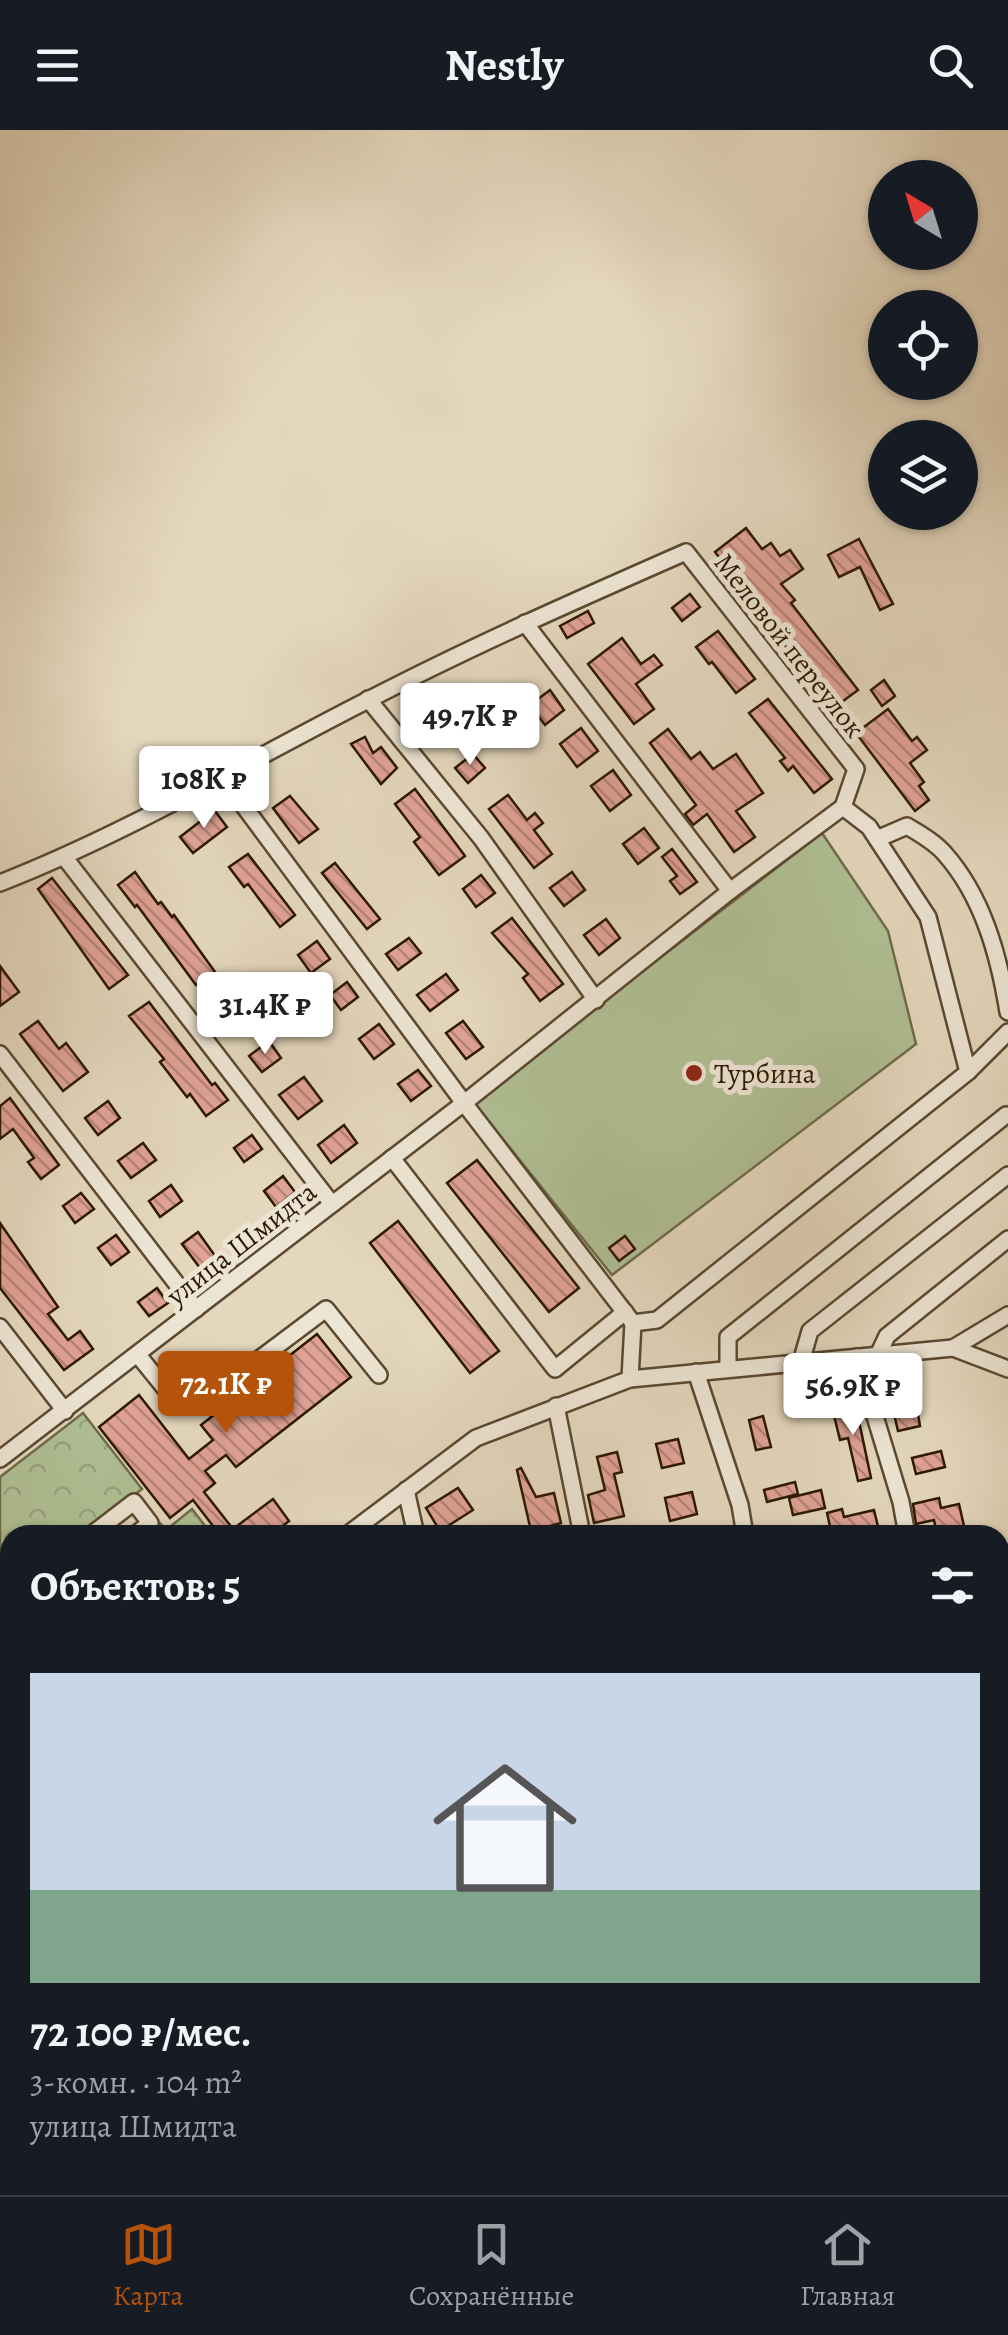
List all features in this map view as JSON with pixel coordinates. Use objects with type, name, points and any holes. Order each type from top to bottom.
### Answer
[{"type":"street","name":"Меловой переулок","points":[[525,623],[686,552],[856,769],[843,807]]},
{"type":"street","points":[[0,884],[65,858],[368,699],[525,623],[730,891]]},
{"type":"street","points":[[368,699],[480,838],[596,1000]]},
{"type":"street","points":[[222,778],[629,1318],[630,1378]]},
{"type":"street","points":[[843,807],[869,827],[928,917],[968,1072]]},
{"type":"street","name":"улица Шмидта","points":[[0,1459],[464,1104],[730,891],[843,807]]},
{"type":"street","points":[[877,838],[907,826],[943,850],[984,919],[1001,968],[1008,1012]]},
{"type":"street","points":[[65,858],[332,1204]]},
{"type":"street","points":[[392,1158],[554,1369],[629,1318],[657,1320],[968,1072],[1008,1032]]},
{"type":"street","points":[[0,1054],[196,1310]]},
{"type":"street","points":[[728,1369],[728,1337],[1006,1115]]},
{"type":"street","points":[[800,1362],[810,1331],[1008,1174]]},
{"type":"street","points":[[878,1355],[886,1336],[1008,1239]]},
{"type":"street","points":[[138,1355],[172,1398],[210,1396],[326,1309],[379,1375]]},
{"type":"street","points":[[953,1348],[1008,1315]]},
{"type":"street","points":[[0,1327],[65,1411]]},
{"type":"street","points":[[360,1525],[476,1438],[630,1378],[953,1348],[1008,1368]]},
{"type":"street","points":[[858,1357],[905,1525]]},
{"type":"street","points":[[696,1372],[744,1525]]},
{"type":"street","points":[[556,1406],[580,1525]]},
{"type":"street","points":[[406,1490],[414,1525]]},
{"type":"street","points":[[104,1525],[134,1502],[150,1523],[148,1525]]},
{"type":"green space","name":"Турбина","points":[[822,833],[888,931],[916,1044],[612,1275],[473,1102]]},
{"type":"green space","points":[[83,1413],[142,1489],[95,1525],[0,1525],[0,1477]]},
{"type":"green space","points":[[192,1509],[204,1525],[172,1525]]},
{"type":"building","points":[[746,528],[762,549],[771,543],[780,556],[790,550],[803,569],[781,584],[795,600],[791,603],[858,690],[835,707],[715,552]]},
{"type":"building","points":[[859,539],[893,604],[880,610],[860,567],[839,577],[828,555]]},
{"type":"building","points":[[690,594],[700,607],[682,621],[672,608]]},
{"type":"building","points":[[588,611],[594,623],[567,638],[560,626]]},
{"type":"building","points":[[718,631],[755,679],[736,693],[696,647]]},
{"type":"building","points":[[622,638],[641,664],[654,655],[662,665],[636,684],[654,709],[634,724],[588,664]]},
{"type":"building","points":[[884,680],[895,696],[882,706],[871,690]]},
{"type":"building","points":[[550,690],[564,710],[545,725],[530,705]]},
{"type":"building","points":[[432,694],[442,706],[435,712],[448,728],[434,739],[411,711]]},
{"type":"building","points":[[768,699],[832,779],[814,793],[793,766],[788,771],[780,761],[785,758],[749,713]]},
{"type":"building","points":[[888,709],[912,741],[917,737],[927,750],[910,763],[924,782],[919,786],[929,800],[915,811],[856,733]]},
{"type":"building","points":[[581,728],[598,751],[577,767],[560,744]]},
{"type":"building","points":[[668,729],[691,759],[700,752],[713,769],[736,754],[763,793],[736,811],[755,837],[734,852],[707,814],[693,825],[685,814],[696,805],[650,743]]},
{"type":"building","points":[[365,737],[373,753],[381,747],[397,768],[381,784],[351,744]]},
{"type":"building","points":[[473,754],[485,768],[468,783],[455,768]]},
{"type":"building","points":[[613,770],[631,795],[610,811],[591,786]]},
{"type":"building","points":[[415,789],[465,856],[439,875],[414,842],[420,837],[395,804]]},
{"type":"building","points":[[508,795],[527,820],[535,813],[543,823],[534,830],[552,854],[534,868],[489,809]]},
{"type":"building","points":[[290,796],[318,829],[299,843],[273,808]]},
{"type":"building","points":[[212,807],[227,827],[193,853],[180,837]]},
{"type":"building","points":[[644,828],[659,848],[638,864],[623,844]]},
{"type":"building","points":[[672,849],[697,882],[680,894],[670,881],[677,876],[662,857]]},
{"type":"building","points":[[248,854],[295,915],[280,927],[248,884],[244,887],[229,867]]},
{"type":"building","points":[[335,863],[380,919],[367,929],[322,873]]},
{"type":"building","points":[[135,872],[158,904],[161,902],[174,915],[215,972],[196,985],[118,885]]},
{"type":"building","points":[[572,872],[585,890],[564,906],[550,888]]},
{"type":"building","points":[[481,875],[495,893],[476,907],[463,889]]},
{"type":"building","points":[[52,878],[128,975],[109,989],[38,889]]},
{"type":"building","points":[[512,918],[563,984],[540,1001],[523,978],[528,974],[492,933]]},
{"type":"building","points":[[606,919],[620,938],[599,955],[584,935]]},
{"type":"building","points":[[409,938],[421,953],[398,970],[386,954]]},
{"type":"building","points":[[317,941],[330,959],[311,973],[298,955]]},
{"type":"building","points":[[0,966],[19,992],[0,1006]]},
{"type":"building","points":[[446,974],[458,990],[430,1011],[417,995]]},
{"type":"building","points":[[347,982],[358,997],[341,1010],[330,995]]},
{"type":"building","points":[[239,1000],[252,1018],[233,1032],[220,1015]]},
{"type":"building","points":[[149,1002],[212,1085],[215,1083],[228,1100],[206,1116],[160,1062],[164,1059],[129,1016]]},
{"type":"building","points":[[38,1021],[59,1049],[66,1043],[88,1072],[63,1091],[20,1034]]},
{"type":"building","points":[[463,1021],[483,1047],[466,1059],[446,1033]]},
{"type":"building","points":[[379,1024],[394,1044],[374,1059],[359,1039]]},
{"type":"building","points":[[269,1041],[281,1058],[262,1072],[249,1056]]},
{"type":"building","points":[[418,1070],[431,1086],[411,1101],[398,1084]]},
{"type":"building","points":[[304,1077],[322,1101],[298,1119],[279,1095]]},
{"type":"building","points":[[10,1098],[59,1165],[41,1179],[28,1162],[34,1158],[13,1129],[0,1139],[0,1106]]},
{"type":"building","points":[[108,1101],[120,1118],[98,1135],[85,1118]]},
{"type":"building","points":[[344,1125],[357,1143],[331,1163],[318,1145]]},
{"type":"building","points":[[252,1135],[262,1149],[244,1162],[234,1148]]},
{"type":"building","points":[[143,1143],[156,1160],[131,1178],[118,1161]]},
{"type":"building","points":[[477,1160],[579,1288],[549,1312],[447,1183]]},
{"type":"building","points":[[283,1176],[295,1192],[276,1207],[264,1191]]},
{"type":"building","points":[[171,1185],[182,1201],[160,1217],[149,1201]]},
{"type":"building","points":[[81,1193],[94,1209],[75,1223],[63,1206]]},
{"type":"building","points":[[398,1221],[499,1351],[470,1373],[370,1243]]},
{"type":"building","points":[[0,1223],[58,1307],[48,1314],[68,1340],[80,1331],[93,1349],[64,1370],[0,1288]]},
{"type":"building","points":[[198,1232],[218,1260],[203,1272],[182,1244]]},
{"type":"building","points":[[116,1235],[129,1252],[111,1265],[98,1248]]},
{"type":"building","points":[[625,1236],[635,1249],[619,1261],[609,1248]]},
{"type":"building","points":[[157,1288],[168,1303],[149,1316],[138,1302]]},
{"type":"building","points":[[317,1334],[351,1377],[236,1467],[226,1455],[205,1471],[215,1483],[204,1492],[230,1525],[212,1525],[193,1500],[170,1518],[99,1427],[139,1395],[189,1459],[213,1440],[201,1425]]},
{"type":"building","points":[[910,1366],[920,1426],[898,1431],[892,1405],[900,1403],[893,1370]]},
{"type":"building","points":[[844,1404],[845,1409],[856,1407],[871,1478],[858,1481],[848,1438],[840,1440],[832,1407]]},
{"type":"building","points":[[763,1416],[771,1447],[756,1450],[749,1420]]},
{"type":"building","points":[[678,1439],[684,1463],[662,1468],[656,1444]]},
{"type":"building","points":[[941,1451],[945,1467],[916,1474],[912,1458]]},
{"type":"building","points":[[617,1452],[622,1472],[614,1474],[624,1516],[594,1523],[588,1495],[605,1490],[597,1457]]},
{"type":"building","points":[[521,1468],[536,1497],[554,1493],[561,1523],[530,1525],[517,1470]]},
{"type":"building","points":[[795,1482],[798,1494],[767,1502],[764,1490]]},
{"type":"building","points":[[458,1488],[473,1510],[449,1525],[436,1525],[426,1508]]},
{"type":"building","points":[[821,1490],[825,1508],[793,1515],[789,1498]]},
{"type":"building","points":[[692,1492],[697,1514],[670,1521],[665,1498]]},
{"type":"building","points":[[939,1498],[941,1508],[959,1504],[964,1525],[935,1525],[934,1520],[916,1524],[913,1504]]},
{"type":"building","points":[[273,1499],[289,1521],[284,1525],[238,1525]]},
{"type":"building","points":[[842,1509],[844,1517],[874,1510],[878,1525],[830,1525],[827,1513]]},
{"type":"place","name":"Турбина","points":[[694,1073]]}]
